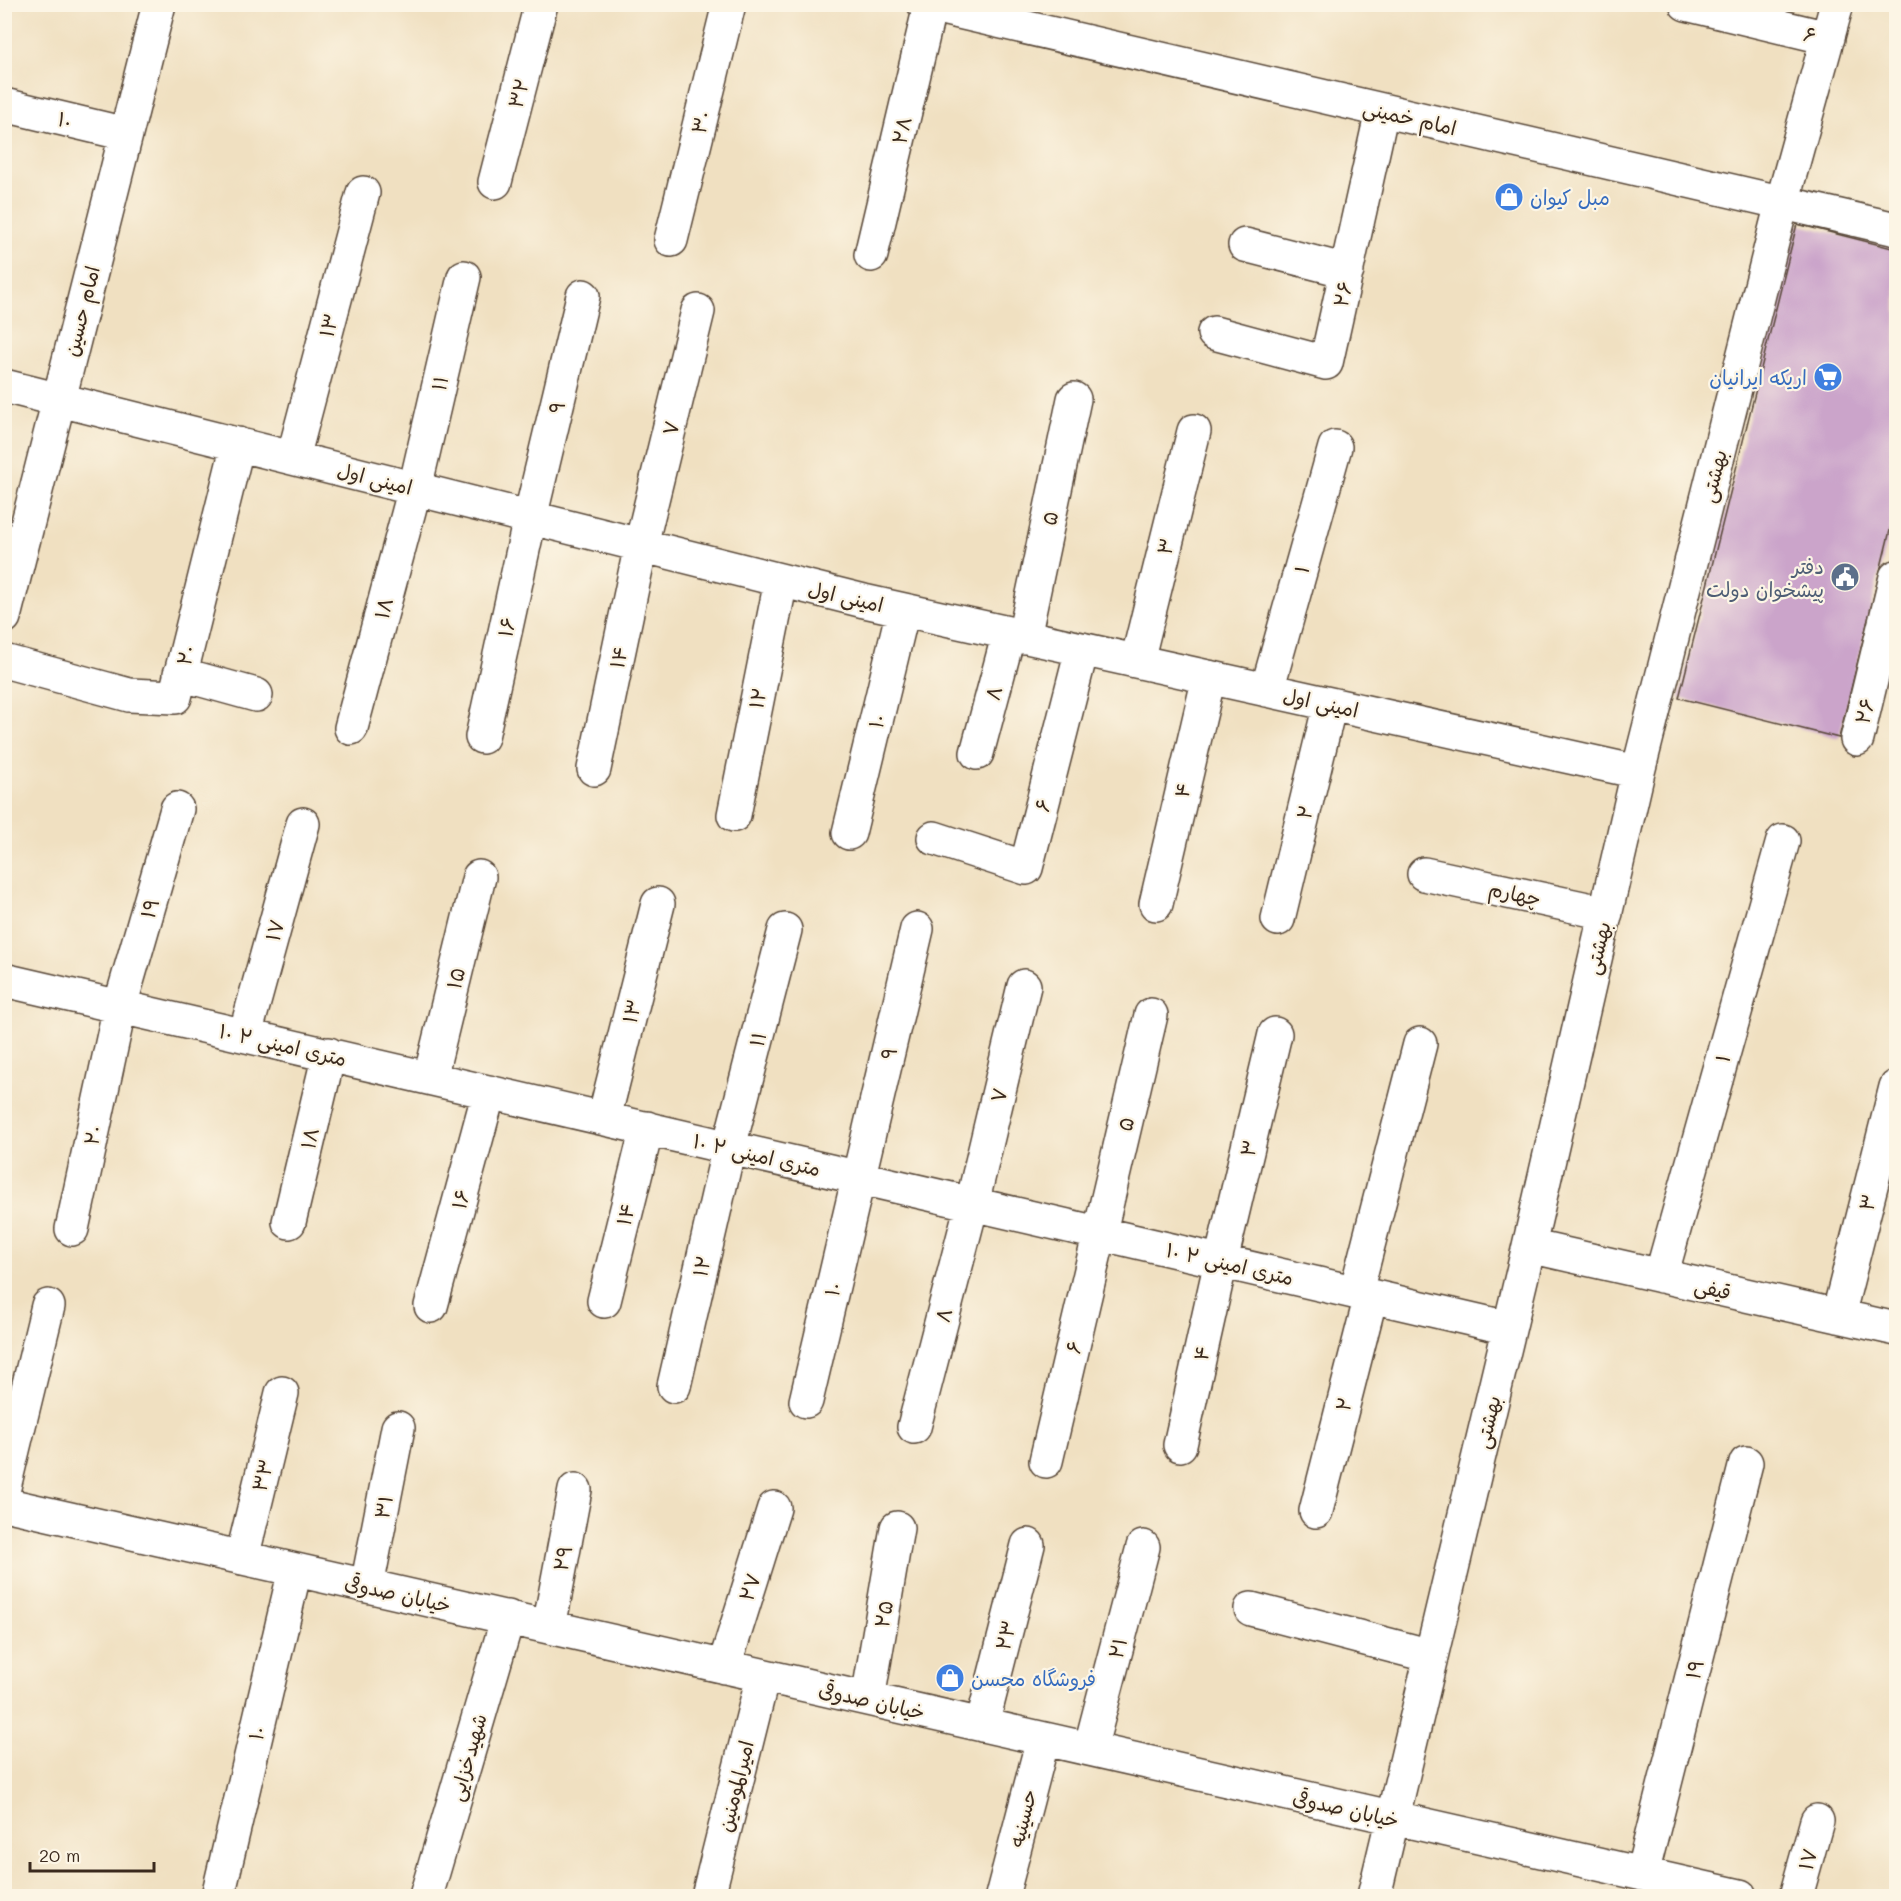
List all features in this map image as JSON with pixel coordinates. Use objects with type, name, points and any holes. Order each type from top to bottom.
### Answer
[{"type":"street","name":"امام حسین","points":[[4,617],[159,4]]},
{"type":"street","name":"۳۲","points":[[495,182],[541,4]]},
{"type":"street","name":"۳۰","points":[[671,240],[729,4]]},
{"type":"street","name":"۶","points":[[1686,4],[1828,38]]},
{"type":"street","name":"بهشتی","points":[[1374,1896],[1529,1246],[1638,772],[1782,203],[1837,4]]},
{"type":"street","name":"امام خمینی","points":[[927,5],[1896,230]]},
{"type":"street","name":"۲۸","points":[[872,255],[927,5]]},
{"type":"street","name":"۱۰","points":[[4,105],[126,134]]},
{"type":"street","name":"۲۶","points":[[1214,333],[1326,363],[1382,111]]},
{"type":"street","name":"۱۳","points":[[292,458],[363,193]]},
{"type":"street","points":[[1245,245],[1347,271]]},
{"type":"street","name":"۱۱","points":[[415,488],[464,277]]},
{"type":"street","name":"۹","points":[[530,518],[583,296]]},
{"type":"street","name":"۷","points":[[642,545],[698,311]]},
{"type":"street","points":[[4,386],[59,399]]},
{"type":"street","name":"امینی اول","points":[[59,399],[903,610],[1638,772]]},
{"type":"street","name":"۵","points":[[1016,635],[1074,399]]},
{"type":"street","name":"۳","points":[[1137,661],[1194,431]]},
{"type":"street","name":"۲۰","points":[[4,661],[129,695],[175,697],[238,444]]},
{"type":"street","name":"۱","points":[[1267,690],[1335,447]]},
{"type":"street","name":"۱۸","points":[[351,728],[415,488]]},
{"type":"street","name":"۱۶","points":[[482,737],[530,518]]},
{"type":"street","name":"۱۴","points":[[594,769],[642,545]]},
{"type":"street","name":"۲۶","points":[[1857,739],[1896,577]]},
{"type":"street","name":"۱۲","points":[[734,815],[781,581]]},
{"type":"street","name":"۱۰","points":[[849,833],[903,610]]},
{"type":"street","name":"۸","points":[[977,753],[1016,635]]},
{"type":"street","name":"۶","points":[[934,838],[1026,867],[1082,650]]},
{"type":"street","points":[[180,675],[256,695]]},
{"type":"street","name":"۴","points":[[1156,904],[1209,677]]},
{"type":"street","name":"۲","points":[[1278,919],[1330,704]]},
{"type":"street","name":"۱۹","points":[[120,1006],[177,809]]},
{"type":"street","name":"۱۷","points":[[245,1035],[303,824]]},
{"type":"street","name":"۱","points":[[1660,1276],[1783,841]]},
{"type":"street","name":"چهارم","points":[[1424,874],[1606,913]]},
{"type":"street","name":"۱۵","points":[[430,1078],[479,877]]},
{"type":"street","name":"۱۳","points":[[604,1118],[658,904]]},
{"type":"street","name":"۹","points":[[858,1177],[917,929]]},
{"type":"street","name":"۱۱","points":[[729,1147],[785,930]]},
{"type":"street","name":"۱۰ متری امینی ۲","points":[[4,980],[1509,1328]]},
{"type":"street","name":"۷","points":[[972,1204],[1024,986]]},
{"type":"street","name":"۲۰","points":[[72,1229],[120,1006]]},
{"type":"street","name":"۵","points":[[1099,1233],[1151,1015]]},
{"type":"street","name":"۳","points":[[1221,1261],[1275,1034]]},
{"type":"street","points":[[1363,1294],[1420,1044]]},
{"type":"street","name":"۱۸","points":[[289,1222],[329,1054]]},
{"type":"street","name":"۳","points":[[1838,1316],[1896,1087]]},
{"type":"street","name":"۱۶","points":[[431,1306],[489,1092]]},
{"type":"street","name":"۱۴","points":[[604,1301],[647,1128]]},
{"type":"street","name":"۱۲","points":[[674,1386],[729,1147]]},
{"type":"street","name":"۱۰","points":[[806,1401],[858,1177]]},
{"type":"street","name":"۸","points":[[914,1426],[972,1204]]},
{"type":"street","name":"۶","points":[[1046,1461],[1099,1233]]},
{"type":"street","name":"قیفی","points":[[1529,1246],[1896,1329]]},
{"type":"street","name":"۴","points":[[1180,1445],[1221,1261]]},
{"type":"street","name":"۲","points":[[1316,1511],[1363,1294]]},
{"type":"street","points":[[4,1487],[48,1306]]},
{"type":"street","name":"۳۳","points":[[242,1558],[282,1393]]},
{"type":"street","name":"۳۱","points":[[367,1586],[398,1428]]},
{"type":"street","name":"۱۹","points":[[1659,1884],[1746,1463]]},
{"type":"street","name":"۲۹","points":[[549,1627],[575,1490]]},
{"type":"street","name":"خیابان صدوقی","points":[[4,1504],[1393,1818],[1659,1884],[1740,1896]]},
{"type":"street","name":"۲۷","points":[[724,1667],[774,1508]]},
{"type":"street","name":"۲۵","points":[[868,1699],[897,1528]]},
{"type":"street","name":"۲۳","points":[[982,1725],[1028,1545]]},
{"type":"street","name":"۲۱","points":[[1090,1749],[1143,1547]]},
{"type":"street","name":"۱۰","points":[[218,1896],[295,1570]]},
{"type":"street","points":[[1251,1609],[1431,1656]]},
{"type":"street","name":"شهیدخزایی","points":[[426,1896],[508,1617]]},
{"type":"street","name":"امیرالمومنین","points":[[708,1896],[763,1676]]},
{"type":"street","name":"حسینیه","points":[[1002,1896],[1042,1739]]},
{"type":"street","name":"۱۷","points":[[1796,1896],[1817,1821]]},
{"type":"building","name":"اریکه ایرانیان","points":[[1797,224],[1896,249],[1896,506],[1839,738],[1679,698]]},
{"type":"place","name":"مبل کیوان","points":[[1509,197]]},
{"type":"place","name":"اریکه ایرانیان","points":[[1828,377]]},
{"type":"place","name":"دفتر پیشخوان دولت","points":[[1845,577]]},
{"type":"place","name":"فروشگاه محسن","points":[[950,1678]]}]
